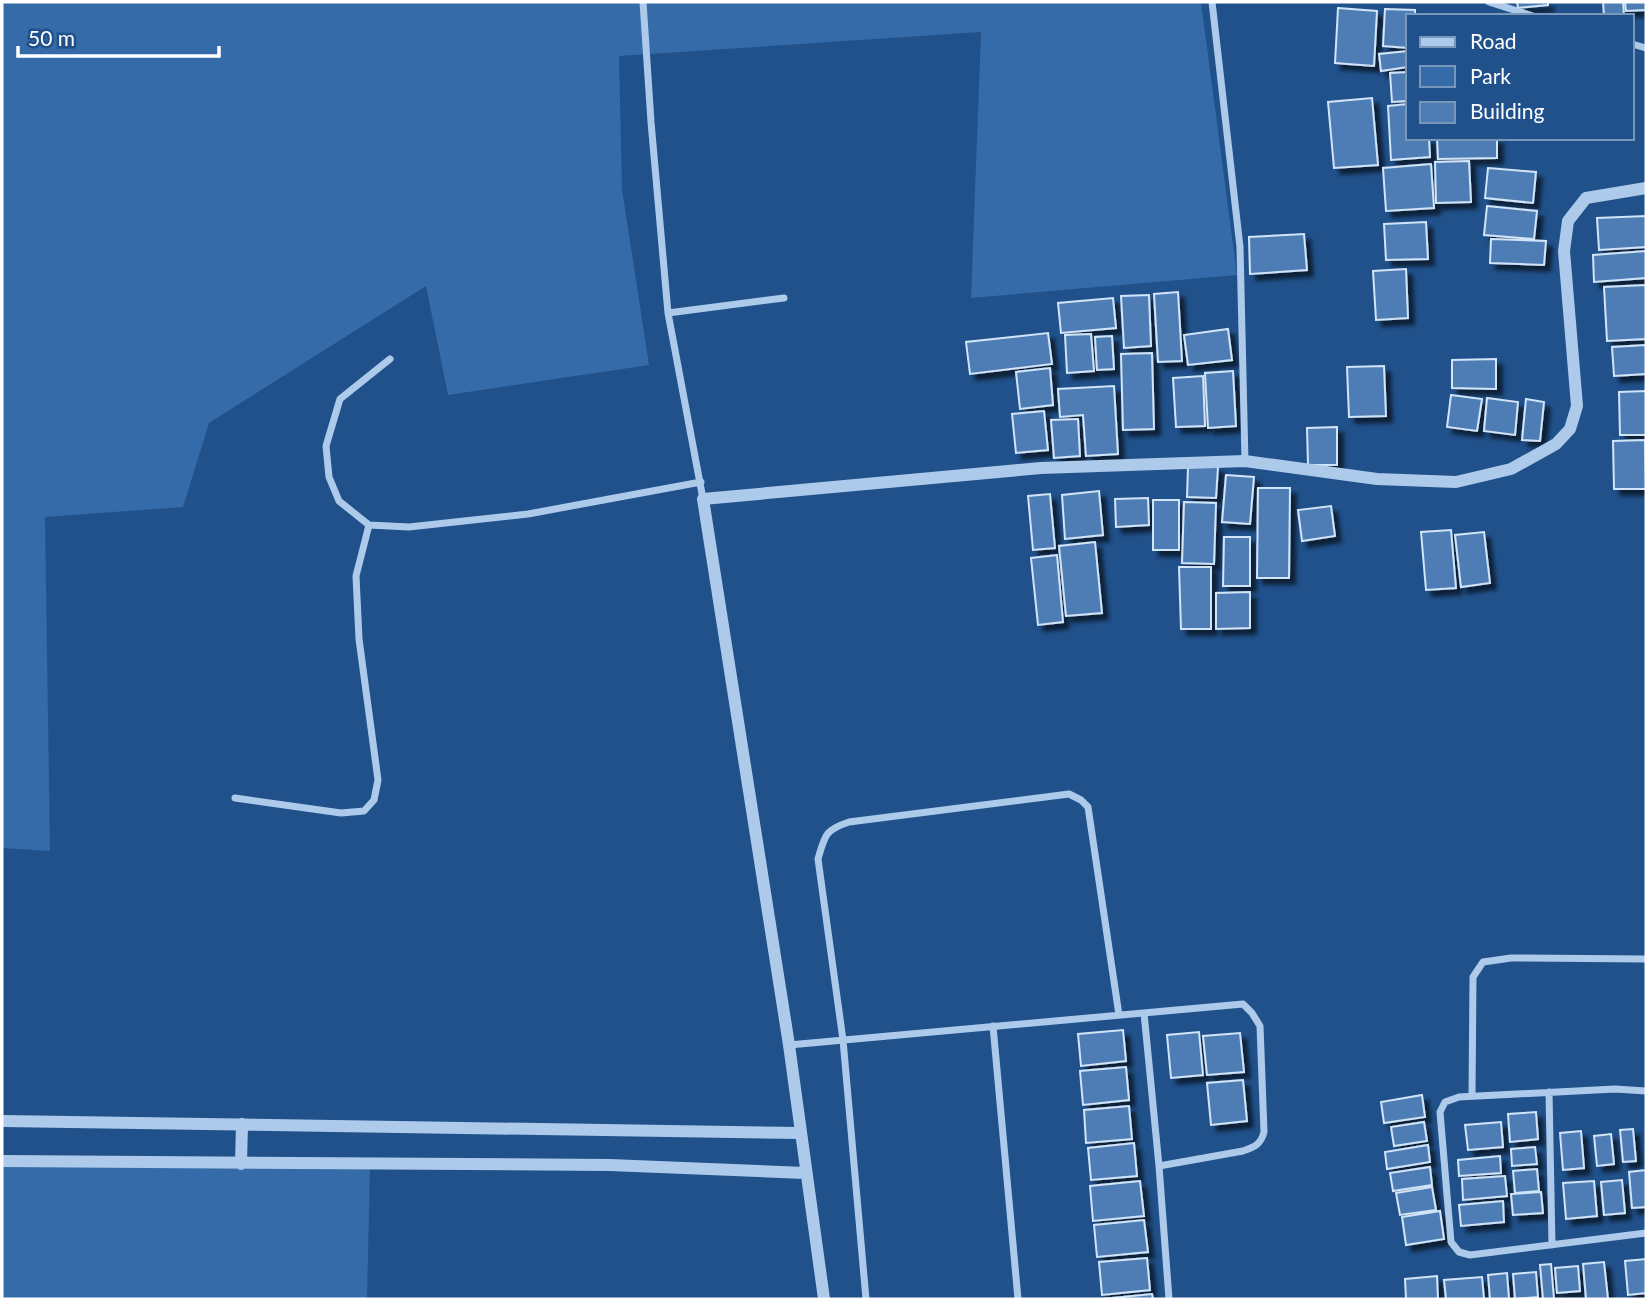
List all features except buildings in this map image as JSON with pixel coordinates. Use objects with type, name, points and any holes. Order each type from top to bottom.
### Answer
[{"type":"street","points":[[643,2],[668,313],[701,482],[789,1045],[824,1299]]},
{"type":"street","points":[[1212,2],[1240,247],[1245,461]]},
{"type":"street","points":[[1489,2],[1527,14]]},
{"type":"street","points":[[702,499],[1041,468],[1245,461],[1377,479],[1456,482],[1511,469],[1556,444],[1570,429],[1577,406],[1564,251],[1568,221],[1586,198],[1646,188]]},
{"type":"street","points":[[668,313],[784,298]]},
{"type":"street","points":[[390,359],[340,399],[326,446],[330,477],[339,501],[369,524],[409,527],[528,514],[701,482]]},
{"type":"street","points":[[235,798],[341,814],[364,811],[374,800],[378,780],[359,639],[356,576],[369,524]]},
{"type":"street","points":[[866,1299],[843,1040],[818,859],[823,840],[832,828],[849,822],[1069,794],[1081,800],[1088,807],[1119,1015]]},
{"type":"street","points":[[1472,1096],[1473,977],[1483,962],[1511,958],[1646,959]]},
{"type":"street","points":[[789,1045],[1244,1004],[1260,1026],[1264,1132],[1262,1141],[1243,1151],[1159,1166]]},
{"type":"street","points":[[1144,1013],[1169,1299]]},
{"type":"street","points":[[993,1026],[1018,1299]]},
{"type":"street","points":[[1646,1091],[1615,1089],[1459,1097],[1445,1102],[1440,1112],[1451,1242],[1459,1252],[1470,1255],[1646,1233]]},
{"type":"street","points":[[1549,1092],[1552,1245]]},
{"type":"street","points":[[2,1121],[800,1133]]},
{"type":"street","points":[[241,1164],[242,1124]]},
{"type":"street","points":[[2,1161],[610,1165],[805,1172]]},
{"type":"green space","points":[[2,2],[1201,2],[1237,275],[971,298],[981,32],[619,56],[622,189],[649,365],[448,395],[426,286],[209,423],[183,507],[45,517],[50,851],[2,848]]},
{"type":"green space","points":[[2,1156],[370,1168],[367,1299],[2,1299]]}]
